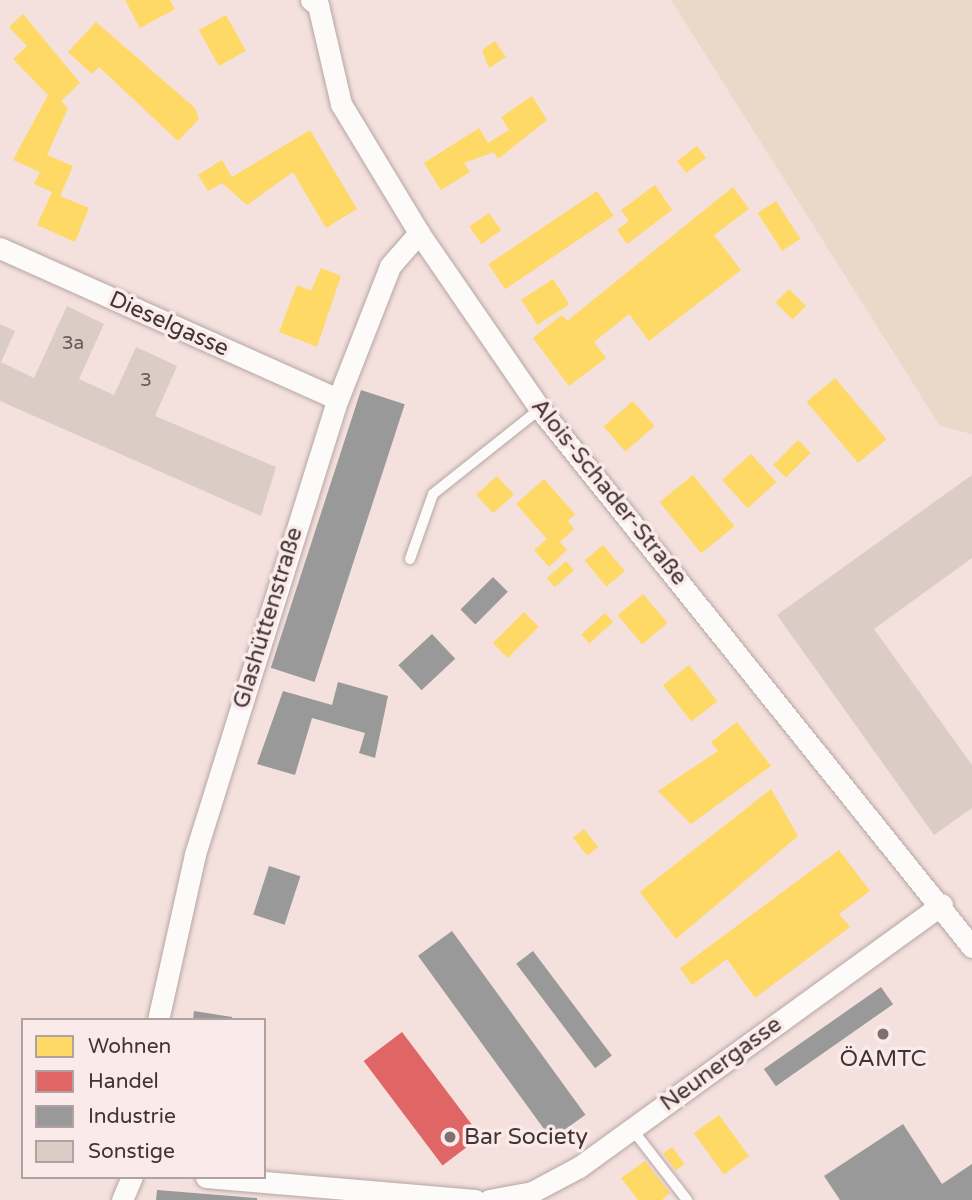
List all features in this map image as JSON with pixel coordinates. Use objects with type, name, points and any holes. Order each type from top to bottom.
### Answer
[{"type":"street","name":"Alois-Schader-Straße","points":[[317,2],[341,104],[419,233],[540,409],[942,904],[972,947]]},
{"type":"street","name":"Glashüttenstraße","points":[[158,1018],[195,854],[338,399],[390,266],[419,233]]},
{"type":"street","name":"Dieselgasse","points":[[0,248],[338,399]]},
{"type":"street","name":"Neunergasse","points":[[489,1200],[535,1196],[632,1129],[942,904]]},
{"type":"street","points":[[122,1200],[131,1179]]},
{"type":"street","points":[[229,1179],[475,1200]]},
{"type":"lane","points":[[410,559],[433,494],[540,409]]},
{"type":"lane","points":[[632,1129],[687,1200]]},
{"type":"shaded area","points":[[671,0],[972,0],[972,434],[940,426]]},
{"type":"building: Wohnen","points":[[125,0],[170,0],[175,9],[140,28]]},
{"type":"building: Wohnen","points":[[23,14],[80,83],[61,101],[68,108],[47,155],[73,166],[60,196],[89,208],[75,242],[37,225],[52,192],[34,184],[40,172],[13,160],[48,95],[13,59],[27,46],[9,27]]},
{"type":"building: Wohnen","points":[[226,15],[246,51],[219,66],[199,30]]},
{"type":"building: Wohnen","points":[[96,22],[195,108],[199,119],[178,141],[99,67],[92,74],[68,52]]},
{"type":"building: Wohnen","points":[[495,41],[506,57],[489,68],[482,50]]},
{"type":"building: Wohnen","points":[[532,96],[547,120],[498,159],[494,152],[464,163],[470,172],[441,190],[424,163],[479,128],[488,143],[509,130],[501,117]]},
{"type":"building: Wohnen","points":[[310,130],[357,209],[326,228],[293,172],[247,205],[222,183],[208,191],[198,175],[222,160],[232,177]]},
{"type":"building: Wohnen","points":[[697,146],[706,158],[686,173],[677,161]]},
{"type":"building: Wohnen","points":[[655,185],[672,210],[627,244],[617,230],[629,221],[621,210]]},
{"type":"building: Wohnen","points":[[733,187],[749,209],[714,235],[741,270],[649,341],[629,314],[594,342],[606,358],[569,386],[533,338],[562,315],[567,321]]},
{"type":"building: Wohnen","points":[[597,191],[614,216],[505,289],[488,264]]},
{"type":"building: Wohnen","points":[[776,201],[801,239],[782,251],[758,213]]},
{"type":"building: Wohnen","points":[[489,213],[501,230],[481,244],[469,227]]},
{"type":"building: Wohnen","points":[[321,268],[341,276],[317,347],[279,332],[297,285],[311,291]]},
{"type":"building: Wohnen","points":[[553,279],[569,304],[537,325],[521,300]]},
{"type":"building: Wohnen","points":[[789,289],[806,306],[793,319],[776,302]]},
{"type":"building: Wohnen","points":[[835,378],[886,439],[858,463],[807,402]]},
{"type":"building: Wohnen","points":[[633,401],[655,426],[625,451],[604,427]]},
{"type":"building: Wohnen","points":[[798,440],[811,453],[786,477],[773,465]]},
{"type":"building: Wohnen","points":[[751,454],[776,482],[747,508],[722,480]]},
{"type":"building: Wohnen","points":[[693,475],[735,526],[701,553],[660,502]]},
{"type":"building: Wohnen","points":[[497,476],[514,495],[493,513],[476,495]]},
{"type":"building: Wohnen","points":[[544,479],[575,514],[568,521],[574,529],[560,542],[567,550],[549,567],[534,550],[547,539],[516,504]]},
{"type":"building: Wohnen","points":[[603,545],[625,571],[606,586],[585,560]]},
{"type":"building: Wohnen","points":[[566,561],[574,570],[555,587],[547,578]]},
{"type":"building: Wohnen","points":[[643,594],[667,623],[642,644],[618,615]]},
{"type":"building: Wohnen","points":[[524,612],[539,627],[508,658],[493,643]]},
{"type":"building: Wohnen","points":[[605,613],[613,622],[589,643],[581,634]]},
{"type":"building: Wohnen","points":[[689,665],[717,701],[691,722],[663,685]]},
{"type":"building: Wohnen","points":[[737,722],[771,766],[691,824],[658,791],[718,751],[711,742]]},
{"type":"building: Wohnen","points":[[771,789],[798,836],[676,939],[640,892]]},
{"type":"building: Wohnen","points":[[584,829],[598,847],[587,856],[573,838]]},
{"type":"building: Wohnen","points":[[839,850],[870,891],[839,914],[850,927],[755,998],[727,959],[692,985],[680,968]]},
{"type":"building: Wohnen","points":[[719,1115],[749,1156],[724,1174],[694,1133]]},
{"type":"building: Wohnen","points":[[672,1147],[685,1164],[676,1170],[663,1154]]},
{"type":"building: Wohnen","points":[[645,1161],[670,1193],[662,1200],[638,1200],[621,1178]]},
{"type":"building: Handel","points":[[402,1032],[481,1137],[443,1166],[364,1061]]},
{"type":"building: Industrie","points":[[361,390],[405,404],[315,682],[271,668]]},
{"type":"building: Industrie","points":[[493,577],[508,592],[475,624],[460,610]]},
{"type":"building: Industrie","points":[[432,634],[455,659],[422,690],[398,665]]},
{"type":"building: Industrie","points":[[338,682],[388,696],[375,758],[359,753],[365,733],[312,718],[295,775],[257,764],[283,691],[332,705]]},
{"type":"building: Industrie","points":[[269,866],[300,876],[285,925],[253,915]]},
{"type":"building: Industrie","points":[[452,931],[585,1115],[551,1139],[418,956]]},
{"type":"building: Industrie","points":[[533,951],[612,1056],[595,1068],[516,964]]},
{"type":"building: Industrie","points":[[881,987],[893,1004],[776,1086],[764,1069]]},
{"type":"building: Industrie","points":[[194,1011],[232,1017],[232,1018],[193,1018]]},
{"type":"building: Industrie","points":[[903,1124],[942,1184],[972,1164],[972,1200],[840,1200],[824,1176]]},
{"type":"building: Industrie","points":[[157,1190],[257,1198],[257,1200],[156,1200]]},
{"type":"building: Sonstige","points":[[67,306],[104,324],[79,379],[114,395],[136,347],[177,366],[155,416],[276,467],[261,516],[0,401],[0,324],[15,331],[1,362],[34,378]]},
{"type":"building: Sonstige","points":[[972,475],[972,558],[874,629],[972,765],[972,808],[934,835],[777,615]]},
{"type":"place","name":"ÖAMTC","points":[[883,1034]]},
{"type":"place","name":"Bar Society","points":[[450,1137]]}]
